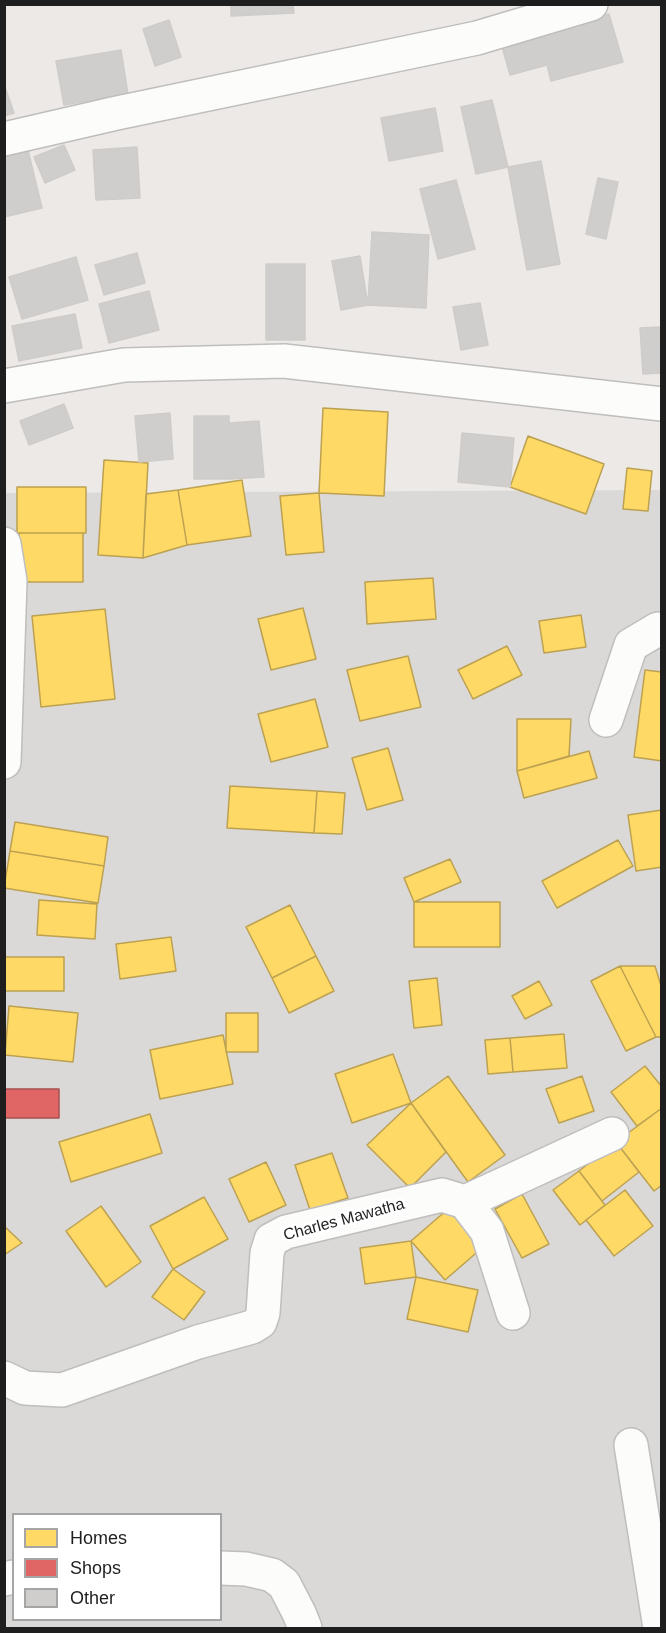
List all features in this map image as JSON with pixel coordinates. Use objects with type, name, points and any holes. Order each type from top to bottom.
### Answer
[{"type":"street","points":[[4,139],[117,113],[477,38],[591,4]]},
{"type":"street","points":[[4,386],[124,365],[284,361],[662,404]]},
{"type":"street","points":[[4,544],[10,581],[4,762]]},
{"type":"street","points":[[606,720],[631,645],[660,623]]},
{"type":"street","points":[[513,1312],[487,1231],[465,1202],[612,1134]]},
{"type":"street","name":"Charles Mawatha","points":[[4,1378],[25,1388],[62,1390],[198,1342],[252,1327],[260,1322],[263,1313],[267,1253],[271,1240],[286,1232],[442,1195],[465,1202]]},
{"type":"street","points":[[631,1445],[660,1629]]},
{"type":"street","points":[[222,1568],[246,1569],[272,1575],[284,1584],[305,1629]]},
{"type":"shaded area","points":[[661,490],[661,1628],[5,1628],[4,493]]},
{"type":"building: Homes","points":[[323,408],[388,412],[384,496],[319,493]]},
{"type":"building: Homes","points":[[528,436],[604,464],[586,514],[510,487]]},
{"type":"building: Homes","points":[[104,460],[148,463],[143,558],[98,555]]},
{"type":"building: Homes","points":[[627,468],[652,471],[648,511],[623,509]]},
{"type":"building: Homes","points":[[242,480],[251,536],[187,545],[178,490]]},
{"type":"building: Homes","points":[[17,487],[86,487],[86,533],[17,533]]},
{"type":"building: Homes","points":[[178,490],[187,545],[143,558],[146,494]]},
{"type":"building: Homes","points":[[319,493],[324,552],[286,555],[280,496]]},
{"type":"building: Homes","points":[[19,533],[83,533],[83,582],[19,582]]},
{"type":"building: Homes","points":[[433,578],[436,619],[367,624],[365,582]]},
{"type":"building: Homes","points":[[303,608],[316,659],[271,670],[258,619]]},
{"type":"building: Homes","points":[[105,609],[115,699],[41,707],[32,616]]},
{"type":"building: Homes","points":[[581,615],[586,647],[544,653],[539,621]]},
{"type":"building: Homes","points":[[507,646],[522,675],[473,699],[458,670]]},
{"type":"building: Homes","points":[[408,656],[421,707],[360,721],[347,670]]},
{"type":"building: Homes","points":[[645,670],[662,672],[662,761],[634,757]]},
{"type":"building: Homes","points":[[315,699],[328,747],[271,762],[258,714]]},
{"type":"building: Homes","points":[[517,719],[571,719],[569,756],[517,771]]},
{"type":"building: Homes","points":[[388,748],[403,800],[367,810],[352,758]]},
{"type":"building: Homes","points":[[589,751],[597,778],[524,798],[517,771]]},
{"type":"building: Homes","points":[[230,786],[317,791],[314,833],[227,828]]},
{"type":"building: Homes","points":[[317,791],[345,793],[342,834],[314,833]]},
{"type":"building: Homes","points":[[662,810],[662,867],[636,871],[628,815]]},
{"type":"building: Homes","points":[[15,822],[108,837],[104,866],[10,851]]},
{"type":"building: Homes","points":[[618,840],[633,866],[557,908],[542,881]]},
{"type":"building: Homes","points":[[10,851],[104,866],[98,903],[4,888]]},
{"type":"building: Homes","points":[[450,859],[461,882],[414,902],[404,878]]},
{"type":"building: Homes","points":[[39,900],[97,904],[95,939],[37,935]]},
{"type":"building: Homes","points":[[414,902],[500,902],[500,947],[414,947]]},
{"type":"building: Homes","points":[[290,905],[316,956],[272,978],[246,927]]},
{"type":"building: Homes","points":[[171,937],[176,971],[120,979],[116,944]]},
{"type":"building: Homes","points":[[316,956],[334,991],[289,1013],[272,978]]},
{"type":"building: Homes","points":[[4,957],[64,957],[64,991],[4,991]]},
{"type":"building: Homes","points":[[620,966],[655,966],[662,989],[662,1037],[656,1037]]},
{"type":"building: Homes","points":[[620,966],[656,1037],[626,1051],[591,981]]},
{"type":"building: Homes","points":[[437,978],[442,1025],[414,1028],[409,981]]},
{"type":"building: Homes","points":[[539,981],[552,1005],[525,1019],[512,996]]},
{"type":"building: Homes","points":[[9,1006],[78,1013],[73,1062],[5,1055]]},
{"type":"building: Homes","points":[[226,1013],[258,1013],[258,1052],[226,1052]]},
{"type":"building: Homes","points":[[564,1034],[567,1068],[513,1072],[510,1038]]},
{"type":"building: Homes","points":[[223,1035],[233,1084],[160,1099],[150,1050]]},
{"type":"building: Homes","points":[[510,1038],[513,1072],[488,1074],[485,1040]]},
{"type":"building: Homes","points":[[393,1054],[411,1103],[352,1123],[335,1074]]},
{"type":"building: Homes","points":[[645,1066],[662,1087],[662,1108],[637,1126],[611,1092]]},
{"type":"building: Homes","points":[[448,1076],[505,1155],[468,1182],[411,1103]]},
{"type":"building: Homes","points":[[582,1076],[594,1111],[559,1123],[546,1089]]},
{"type":"building: Homes","points":[[411,1103],[446,1152],[410,1188],[367,1145]]},
{"type":"building: Homes","points":[[662,1108],[662,1185],[654,1191],[616,1142]]},
{"type":"building: Homes","points":[[150,1114],[162,1153],[71,1182],[59,1142]]},
{"type":"building: Homes","points":[[616,1142],[639,1172],[602,1201],[579,1171]]},
{"type":"building: Homes","points":[[332,1153],[348,1198],[310,1210],[295,1165]]},
{"type":"building: Homes","points":[[266,1162],[286,1205],[249,1222],[229,1179]]},
{"type":"building: Homes","points":[[579,1171],[605,1205],[580,1225],[553,1190]]},
{"type":"building: Homes","points":[[625,1190],[653,1226],[614,1256],[586,1220]]},
{"type":"building: Homes","points":[[522,1194],[549,1244],[522,1258],[495,1209]]},
{"type":"building: Homes","points":[[204,1197],[228,1239],[173,1269],[150,1226]]},
{"type":"building: Homes","points":[[101,1206],[141,1262],[106,1287],[66,1231]]},
{"type":"building: Homes","points":[[448,1209],[482,1248],[445,1280],[411,1241]]},
{"type":"building: Homes","points":[[4,1226],[22,1243],[4,1255]]},
{"type":"building: Homes","points":[[411,1241],[416,1277],[365,1284],[360,1248]]},
{"type":"building: Homes","points":[[173,1269],[205,1292],[184,1320],[152,1297]]},
{"type":"building: Homes","points":[[416,1277],[478,1290],[468,1332],[407,1319]]},
{"type":"building: Shops","points":[[4,1089],[59,1089],[59,1118],[4,1118]]},
{"type":"building: Other","points":[[231,4],[293,4],[294,13],[231,16]]},
{"type":"building: Other","points":[[609,14],[623,62],[551,81],[547,65],[510,75],[501,43]]},
{"type":"building: Other","points":[[169,20],[181,57],[155,66],[143,29]]},
{"type":"building: Other","points":[[121,50],[128,94],[64,105],[56,61]]},
{"type":"building: Other","points":[[4,84],[14,113],[4,116]]},
{"type":"building: Other","points":[[492,100],[508,167],[476,174],[461,107]]},
{"type":"building: Other","points":[[435,108],[443,151],[389,161],[381,118]]},
{"type":"building: Other","points":[[64,145],[75,170],[45,183],[34,157]]},
{"type":"building: Other","points":[[27,146],[42,208],[4,217],[4,151]]},
{"type":"building: Other","points":[[137,147],[140,198],[96,200],[93,150]]},
{"type":"building: Other","points":[[541,161],[560,264],[527,270],[508,167]]},
{"type":"building: Other","points":[[598,178],[618,182],[606,239],[586,234]]},
{"type":"building: Other","points":[[456,180],[475,249],[438,259],[420,189]]},
{"type":"building: Other","points":[[372,232],[429,235],[426,308],[368,305]]},
{"type":"building: Other","points":[[137,253],[145,283],[104,295],[95,265]]},
{"type":"building: Other","points":[[360,256],[368,305],[341,310],[332,261]]},
{"type":"building: Other","points":[[76,257],[88,300],[22,319],[9,277]]},
{"type":"building: Other","points":[[266,264],[305,264],[305,340],[266,340]]},
{"type":"building: Other","points":[[149,291],[159,330],[109,343],[99,304]]},
{"type":"building: Other","points":[[480,303],[488,345],[461,350],[453,307]]},
{"type":"building: Other","points":[[75,314],[82,348],[19,361],[12,326]]},
{"type":"building: Other","points":[[660,327],[662,373],[643,374],[640,328]]},
{"type":"building: Other","points":[[64,404],[73,428],[29,445],[20,421]]},
{"type":"building: Other","points":[[170,413],[173,459],[139,462],[135,416]]},
{"type":"building: Other","points":[[194,416],[229,416],[229,479],[194,479]]},
{"type":"building: Other","points":[[259,421],[264,477],[229,479],[229,423]]},
{"type":"building: Other","points":[[462,433],[514,438],[510,487],[458,482]]}]
